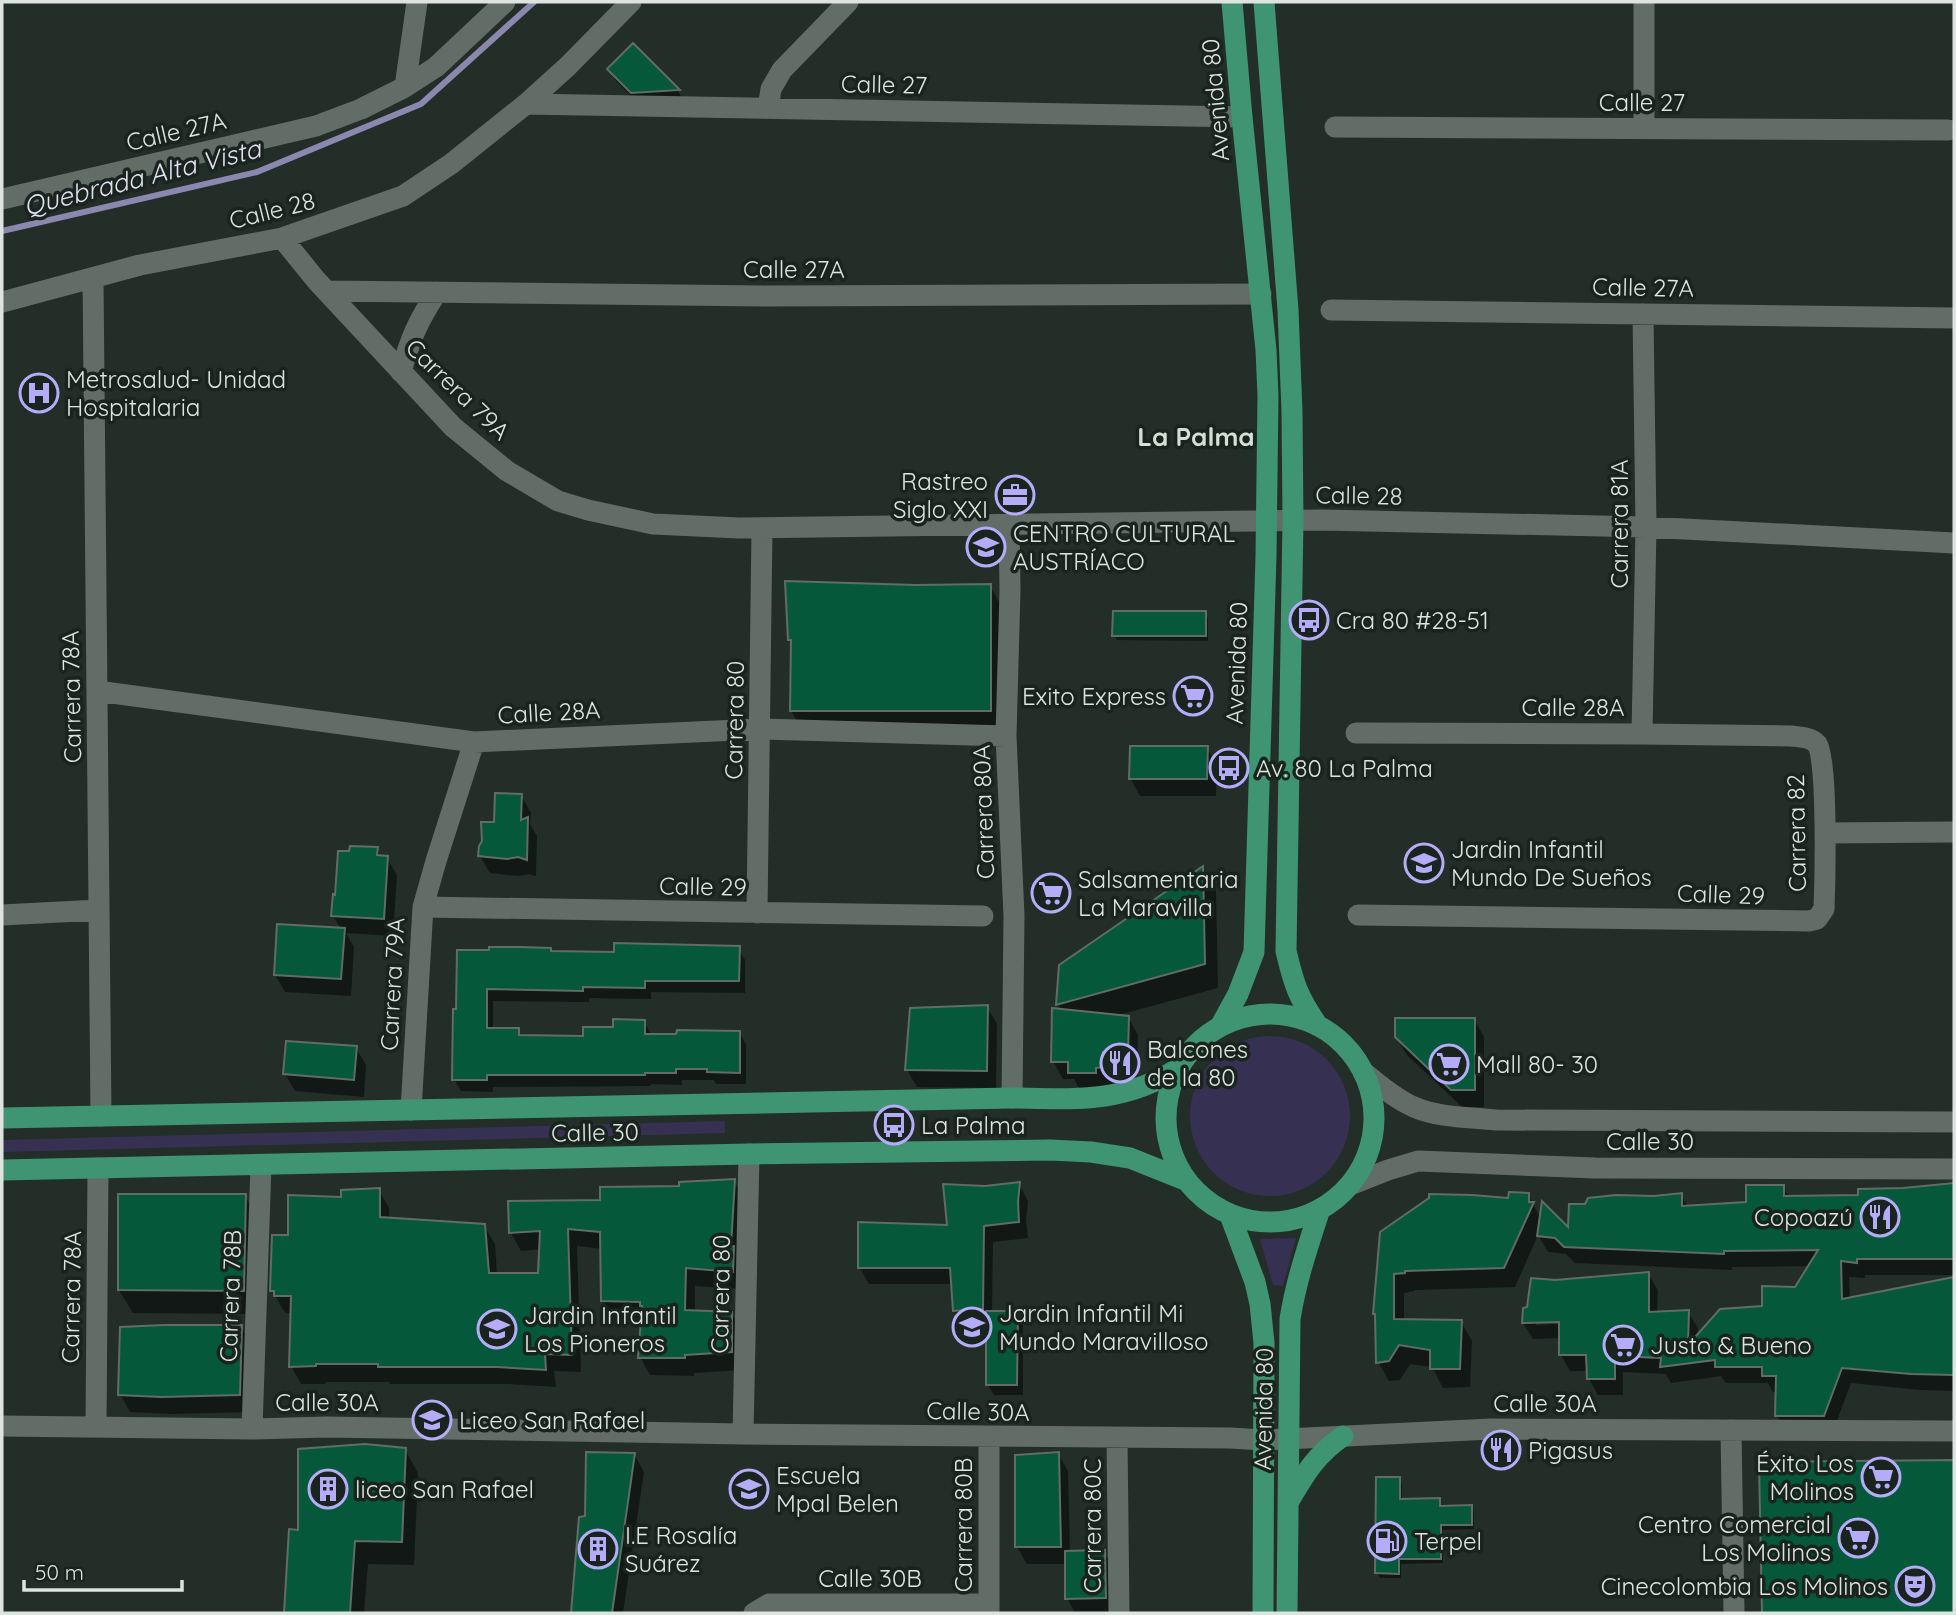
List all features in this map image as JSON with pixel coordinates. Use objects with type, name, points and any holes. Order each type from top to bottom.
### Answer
[{"type":"main road","name":"Avenida 80","points":[[1221,1026],[1238,994],[1254,952],[1268,396],[1261,294],[1232,2]]},
{"type":"main road","points":[[1264,2],[1288,310],[1292,412],[1293,520],[1286,951],[1295,988],[1318,1026]]},
{"type":"main road","points":[[1269,1014],[1294,1017],[1318,1026],[1352,1054],[1363,1072],[1373,1100],[1374,1130],[1363,1165],[1350,1185],[1336,1198],[1299,1218],[1276,1222],[1252,1221],[1230,1214],[1205,1200],[1185,1180],[1170,1149],[1165,1126],[1166,1103],[1177,1069],[1203,1037],[1221,1026],[1245,1017],[1269,1014]]},
{"type":"main road","name":"Calle 30","points":[[2,1118],[1085,1098],[1132,1091],[1177,1069]]},
{"type":"main road","name":"Calle 30","points":[[2,1170],[1050,1150],[1130,1158],[1185,1180]]},
{"type":"main road","name":"Avenida 80","points":[[1287,1613],[1290,1319],[1301,1266],[1320,1209]]},
{"type":"main road","name":"Avenida 80","points":[[1230,1214],[1255,1282],[1264,1343],[1264,1613]]},
{"type":"main road","points":[[1288,1503],[1307,1470],[1324,1450],[1343,1436]]},
{"type":"street","points":[[405,87],[417,2]]},
{"type":"street","name":"Calle 27A","points":[[2,199],[316,126],[361,109],[405,87],[436,67],[505,2]]},
{"type":"street","name":"Calle 28","points":[[2,302],[139,265],[282,238],[403,196],[451,164],[526,104],[631,2]]},
{"type":"street","points":[[768,108],[771,89],[782,70],[848,2]]},
{"type":"street","points":[[1644,2],[1644,128]]},
{"type":"street","name":"Calle 27","points":[[526,104],[1242,117]]},
{"type":"street","name":"Calle 27","points":[[1335,127],[1948,130]]},
{"type":"street","name":"Carrera 79A","points":[[282,238],[327,291],[453,427],[507,471],[558,501],[588,510],[653,524],[762,528]]},
{"type":"street","name":"Carrera 78A","points":[[93,278],[101,1116]]},
{"type":"street","name":"Calle 27A","points":[[327,291],[766,296],[1261,294]]},
{"type":"street","points":[[401,372],[419,319],[437,292]]},
{"type":"street","name":"Calle 27A","points":[[1331,310],[1954,317]]},
{"type":"street","name":"Carrera 81A","points":[[1642,734],[1646,527],[1643,314]]},
{"type":"street","name":"Calle 28","points":[[762,528],[1293,520],[1646,527],[1954,543]]},
{"type":"street","name":"Carrera 80A","points":[[1009,525],[1006,736],[1014,916],[1012,1098]]},
{"type":"street","name":"Carrera 80","points":[[757,913],[762,528]]},
{"type":"street","name":"Calle 28A","points":[[97,691],[474,742],[760,729],[1006,736]]},
{"type":"street","name":"Calle 28A","points":[[1356,733],[1791,736]]},
{"type":"street","name":"Carrera 82","points":[[1789,923],[1817,919],[1824,909],[1826,833],[1819,747],[1814,741],[1791,736]]},
{"type":"street","name":"Carrera 79A","points":[[411,1110],[423,907],[474,742]]},
{"type":"street","points":[[1826,833],[1954,832]]},
{"type":"street","name":"Calle 29","points":[[423,907],[983,916]]},
{"type":"street","points":[[2,915],[99,910]]},
{"type":"street","name":"Calle 29","points":[[1358,915],[1639,918],[1789,923]]},
{"type":"street","name":"Calle 30","points":[[1363,1072],[1411,1106],[1464,1117],[1510,1120],[1954,1122]]},
{"type":"street","name":"Carrera 80","points":[[743,1434],[749,1154]]},
{"type":"street","name":"Calle 30","points":[[1350,1185],[1418,1161],[1595,1168],[1954,1168]]},
{"type":"street","name":"Carrera 78B","points":[[253,1429],[261,1165]]},
{"type":"street","name":"Carrera 78A","points":[[96,1427],[98,1168]]},
{"type":"street","name":"Calle 30A","points":[[2,1426],[253,1429],[326,1427],[1263,1440],[1491,1429],[1954,1431]]},
{"type":"street","points":[[1731,1430],[1734,1613]]},
{"type":"street","name":"Carrera 80B","points":[[989,1437],[989,1609]]},
{"type":"street","name":"Carrera 80C","points":[[1117,1438],[1119,1613]]},
{"type":"street","name":"Calle 30B","points":[[754,1613],[769,1604],[989,1609]]},
{"type":"shaded area","points":[[1270,1036],[1301,1042],[1327,1059],[1344,1085],[1350,1116],[1344,1147],[1327,1173],[1301,1190],[1270,1196],[1239,1190],[1213,1173],[1196,1147],[1190,1116],[1196,1085],[1213,1059],[1239,1042]]},
{"type":"shaded area","points":[[725,1121],[725,1133],[2,1152],[2,1140]]},
{"type":"shaded area","points":[[1296,1238],[1283,1286],[1273,1285],[1260,1239]]},
{"type":"building","points":[[633,43],[680,90],[631,93],[607,69]]},
{"type":"building","points":[[785,581],[915,585],[991,584],[991,711],[790,711],[791,640],[788,640]]},
{"type":"building","points":[[1113,611],[1206,611],[1206,636],[1112,636]]},
{"type":"building","points":[[1130,746],[1208,746],[1207,779],[1129,779]]},
{"type":"building","points":[[495,793],[522,794],[521,820],[528,817],[527,860],[518,857],[507,859],[478,856],[482,841],[481,822],[494,822]]},
{"type":"building","points":[[350,846],[378,847],[377,855],[388,856],[384,919],[331,916],[338,851],[349,851]]},
{"type":"building","points":[[1203,866],[1205,964],[1056,1005],[1059,965]]},
{"type":"building","points":[[277,924],[345,928],[341,979],[274,975]]},
{"type":"building","points":[[614,943],[740,946],[739,981],[645,981],[645,988],[583,987],[583,991],[487,989],[487,1028],[519,1028],[519,1035],[583,1036],[583,1027],[613,1027],[613,1019],[645,1020],[645,1034],[676,1034],[677,1030],[740,1031],[740,1073],[676,1069],[676,1073],[645,1075],[487,1075],[487,1080],[452,1080],[457,950],[520,947],[551,948],[551,951],[614,952]]},
{"type":"building","points":[[988,1005],[987,1071],[905,1070],[910,1008]]},
{"type":"building","points":[[1052,1008],[1129,1016],[1128,1056],[1103,1052],[1103,1067],[1096,1068],[1096,1073],[1068,1073],[1068,1062],[1051,1062]]},
{"type":"building","name":"Mall 80- 30","points":[[1395,1018],[1475,1018],[1475,1090],[1451,1090],[1395,1037]]},
{"type":"building","points":[[286,1041],[357,1046],[354,1080],[283,1074]]},
{"type":"building","points":[[735,1179],[731,1246],[734,1246],[733,1272],[686,1268],[685,1310],[732,1312],[732,1352],[685,1355],[685,1358],[638,1358],[642,1306],[640,1302],[601,1301],[600,1232],[568,1229],[572,1355],[545,1354],[546,1370],[497,1367],[378,1367],[378,1364],[289,1367],[291,1296],[274,1296],[274,1291],[270,1291],[272,1235],[288,1235],[288,1195],[341,1197],[341,1190],[380,1188],[380,1217],[485,1224],[489,1273],[538,1273],[540,1231],[509,1233],[508,1201],[600,1200],[600,1187],[679,1186],[679,1182]]},
{"type":"building","points":[[1020,1182],[1019,1222],[984,1226],[983,1309],[953,1311],[950,1268],[858,1268],[858,1222],[947,1225],[943,1184],[985,1186]]},
{"type":"building","points":[[1954,1183],[1954,1259],[1857,1259],[1857,1263],[1841,1261],[1842,1299],[1954,1277],[1954,1375],[1842,1368],[1824,1416],[1775,1416],[1776,1376],[1762,1376],[1762,1367],[1715,1367],[1715,1360],[1660,1367],[1661,1358],[1615,1356],[1615,1379],[1587,1379],[1586,1355],[1559,1355],[1559,1322],[1522,1323],[1531,1278],[1555,1280],[1649,1272],[1649,1312],[1689,1310],[1688,1345],[1720,1309],[1762,1306],[1762,1286],[1795,1287],[1818,1250],[1724,1251],[1724,1254],[1564,1247],[1555,1238],[1537,1236],[1542,1201],[1568,1227],[1569,1204],[1585,1204],[1588,1198],[1682,1193],[1682,1206],[1746,1202],[1746,1185],[1784,1185],[1784,1196],[1858,1195],[1858,1189]]},
{"type":"building","points":[[1509,1192],[1529,1193],[1529,1202],[1534,1202],[1504,1268],[1405,1271],[1394,1274],[1394,1319],[1462,1320],[1460,1369],[1430,1369],[1430,1350],[1399,1345],[1389,1361],[1376,1363],[1373,1314],[1380,1232],[1429,1198],[1429,1194],[1508,1198]]},
{"type":"building","points":[[118,1194],[246,1194],[244,1291],[118,1290]]},
{"type":"building","points":[[986,1311],[1018,1311],[1017,1385],[986,1385]]},
{"type":"building","points":[[242,1325],[240,1395],[118,1395],[120,1327]]},
{"type":"building","name":"liceo San Rafael","points":[[365,1444],[406,1448],[402,1542],[355,1541],[350,1613],[284,1613],[289,1529],[298,1530],[298,1449]]},
{"type":"building","name":"I.E Rosalía Suárez","points":[[586,1452],[635,1453],[612,1613],[571,1613],[579,1517],[585,1516]]},
{"type":"building","points":[[1059,1452],[1061,1547],[1015,1547],[1015,1455]]},
{"type":"building","name":"Centro Comercial Los Molinos","points":[[1954,1460],[1954,1613],[1762,1613],[1759,1462]]},
{"type":"building","points":[[1376,1477],[1400,1477],[1400,1499],[1440,1498],[1440,1506],[1472,1505],[1472,1525],[1441,1525],[1441,1559],[1399,1559],[1399,1574],[1375,1573]]},
{"type":"building","points":[[1105,1550],[1106,1598],[1065,1599],[1065,1551]]},
{"type":"waterway","name":"Quebrada Alta Vista","points":[[2,231],[257,172],[421,104],[534,2]]},
{"type":"place","name":"Metrosalud- Unidad Hospitalaria","points":[[39,393]]},
{"type":"place","name":"Rastreo Siglo XXI","points":[[1015,495]]},
{"type":"place","name":"CENTRO CULTURAL AUSTRÍACO","points":[[986,547]]},
{"type":"place","name":"Cra 80 #28-51","points":[[1309,620]]},
{"type":"place","name":"Exito Express","points":[[1193,696]]},
{"type":"place","name":"Av. 80 La Palma","points":[[1229,768]]},
{"type":"place","name":"Jardin Infantil Mundo De Sueños","points":[[1424,863]]},
{"type":"place","name":"Salsamentaria La Maravilla","points":[[1051,893]]},
{"type":"place","name":"Balcones de la 80","points":[[1120,1063]]},
{"type":"place","name":"Mall 80- 30","points":[[1449,1064]]},
{"type":"place","name":"La Palma","points":[[894,1125]]},
{"type":"place","name":"Copoazú","points":[[1880,1217]]},
{"type":"place","name":"Jardin Infantil Mi Mundo Maravilloso","points":[[972,1327]]},
{"type":"place","name":"Jardin Infantil Los Pioneros","points":[[497,1329]]},
{"type":"place","name":"Justo & Bueno","points":[[1623,1345]]},
{"type":"place","name":"Liceo San Rafael","points":[[432,1420]]},
{"type":"place","name":"Pigasus","points":[[1501,1450]]},
{"type":"place","name":"Éxito Los Molinos","points":[[1881,1477]]},
{"type":"place","name":"liceo San Rafael","points":[[328,1489]]},
{"type":"place","name":"Escuela Mpal Belen","points":[[749,1489]]},
{"type":"place","name":"Centro Comercial Los Molinos","points":[[1858,1538]]},
{"type":"place","name":"Terpel","points":[[1387,1541]]},
{"type":"place","name":"I.E Rosalía Suárez","points":[[598,1549]]},
{"type":"place","name":"Cinecolombia Los Molinos","points":[[1915,1586]]},
{"type":"district","name":"La Palma","points":[[1196,436]]}]
